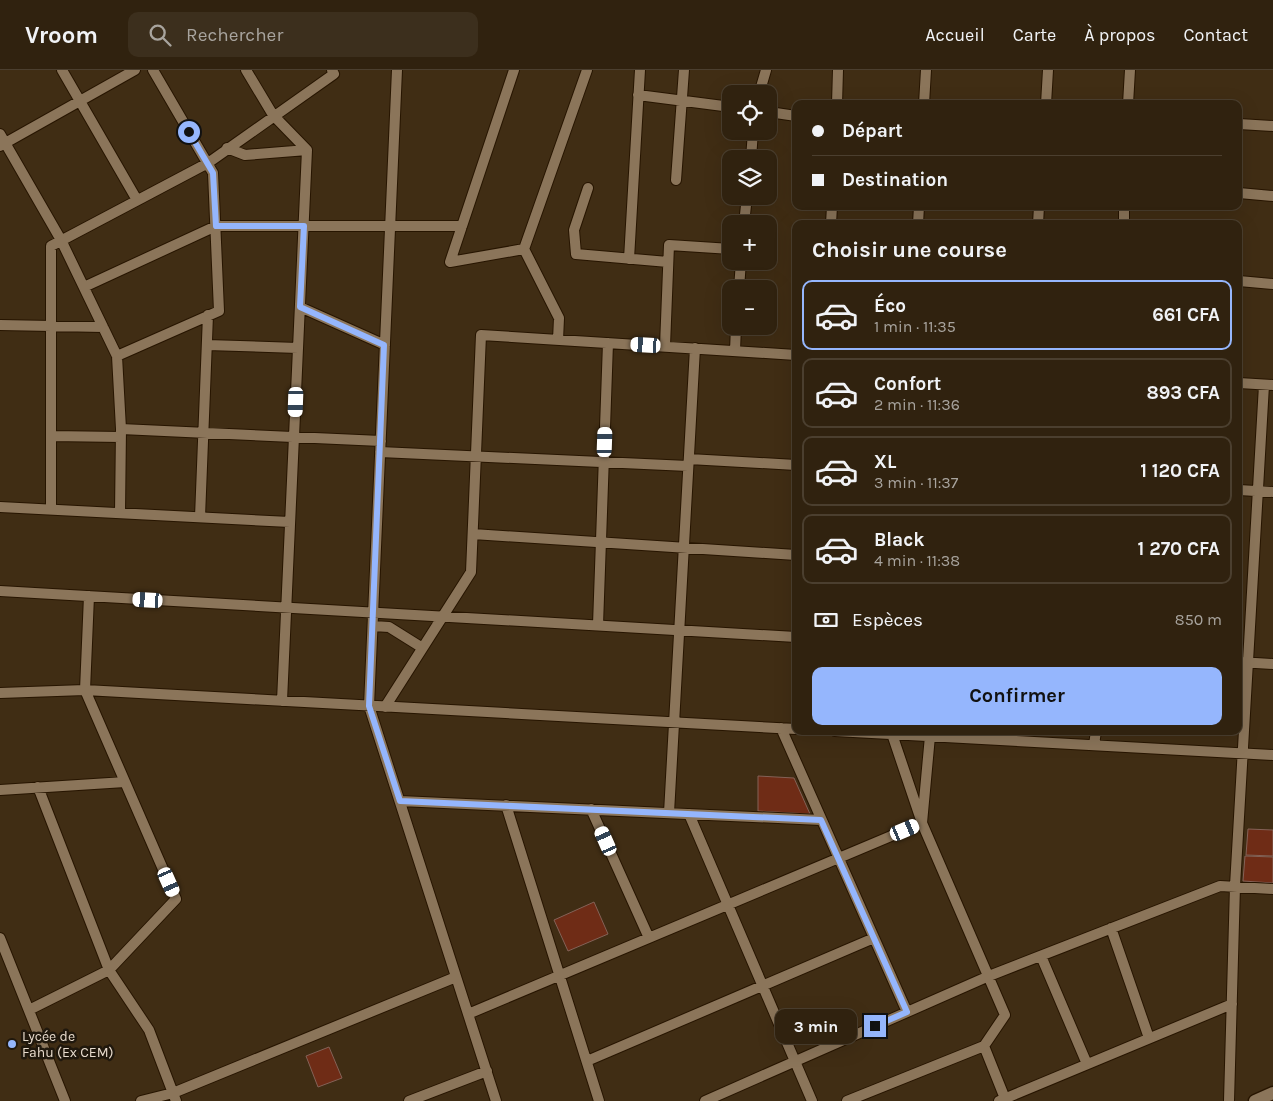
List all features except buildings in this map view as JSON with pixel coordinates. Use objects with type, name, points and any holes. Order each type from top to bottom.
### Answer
[{"type":"street","points":[[62,70],[137,200]]},
{"type":"street","points":[[120,513],[121,433],[117,356],[61,240],[2,141],[135,70]]},
{"type":"street","points":[[117,356],[219,311],[213,173],[153,70]]},
{"type":"street","points":[[246,70],[273,115],[307,150],[282,701]]},
{"type":"street","points":[[51,510],[51,246],[208,163],[273,115],[334,74],[332,70]]},
{"type":"street","points":[[397,70],[369,706],[496,1101]]},
{"type":"street","points":[[514,70],[450,262],[524,249]]},
{"type":"street","points":[[558,340],[559,318],[524,249],[587,70]]},
{"type":"street","points":[[629,259],[640,70]]},
{"type":"street","points":[[676,180],[684,70]]},
{"type":"street","points":[[762,85],[766,70]]},
{"type":"street","points":[[837,100],[838,70]]},
{"type":"street","points":[[924,100],[926,70]]},
{"type":"street","points":[[1046,100],[1048,70]]},
{"type":"street","points":[[1128,100],[1130,70]]},
{"type":"street","points":[[638,95],[722,107]]},
{"type":"street","points":[[777,113],[792,115]]},
{"type":"street","points":[[1242,124],[1273,126]]},
{"type":"street","points":[[227,148],[245,155],[307,150]]},
{"type":"street","points":[[588,188],[574,230],[576,254],[668,262]]},
{"type":"street","points":[[1242,193],[1273,196]]},
{"type":"street","points":[[84,287],[216,226],[462,226]]},
{"type":"street","points":[[665,346],[669,246],[722,249]]},
{"type":"street","points":[[1242,281],[1273,284]]},
{"type":"street","points":[[300,307],[384,345]]},
{"type":"street","points":[[200,518],[208,316]]},
{"type":"street","points":[[0,325],[103,327]]},
{"type":"street","points":[[385,707],[421,647],[471,572],[481,334],[792,355]]},
{"type":"street","points":[[734,351],[735,335]]},
{"type":"street","points":[[598,625],[608,343]]},
{"type":"street","points":[[207,345],[298,348]]},
{"type":"street","points":[[669,813],[695,348]]},
{"type":"street","points":[[1229,1101],[1235,886],[1243,753],[1243,662],[1268,385],[1242,383]]},
{"type":"street","points":[[51,436],[121,433],[204,433],[294,437],[476,456],[604,462],[792,465]]},
{"type":"street","points":[[1242,490],[1273,492]]},
{"type":"street","points":[[0,507],[290,522]]},
{"type":"street","points":[[473,534],[792,556]]},
{"type":"street","points":[[0,591],[792,637]]},
{"type":"street","points":[[29,1010],[109,970],[176,899],[85,690],[89,596]]},
{"type":"street","points":[[373,626],[389,627],[421,647]]},
{"type":"street","points":[[1243,662],[1273,664]]},
{"type":"street","points":[[0,693],[85,690],[792,729]]},
{"type":"street","points":[[781,728],[907,1012]]},
{"type":"street","points":[[847,1101],[984,1046],[1005,1015],[922,823],[892,735]]},
{"type":"street","points":[[917,735],[1273,755]]},
{"type":"street","points":[[1094,745],[1095,735]]},
{"type":"street","points":[[922,823],[930,736]]},
{"type":"street","points":[[0,790],[125,782]]},
{"type":"street","points":[[38,788],[109,970],[148,1030],[175,1097]]},
{"type":"street","points":[[400,801],[821,820]]},
{"type":"street","points":[[506,805],[599,1101]]},
{"type":"street","points":[[592,809],[649,938]]},
{"type":"street","points":[[689,814],[812,1101]]},
{"type":"street","points":[[468,1014],[922,823]]},
{"type":"street","points":[[705,1101],[728,1096],[795,1061],[988,976],[1220,886],[1273,889]]},
{"type":"street","points":[[1111,928],[1149,1038]]},
{"type":"street","points":[[587,1061],[874,938]]},
{"type":"street","points":[[0,939],[65,1101]]},
{"type":"street","points":[[1041,956],[1087,1064]]},
{"type":"street","points":[[141,1101],[175,1097],[456,977]]},
{"type":"street","points":[[984,1046],[1003,1100],[1232,1004]]},
{"type":"street","points":[[409,1101],[423,1098],[486,1071]]},
{"type":"street","points":[[1255,1101],[1273,1093]]},
{"type":"place","name":"Lycée de Fahu (Ex CEM)","points":[[12,1044]]},
{"type":"route","points":[[189,132],[213,173],[216,226],[304,226],[300,307],[384,345],[369,706],[400,801],[821,820],[907,1012],[875,1026]]}]
